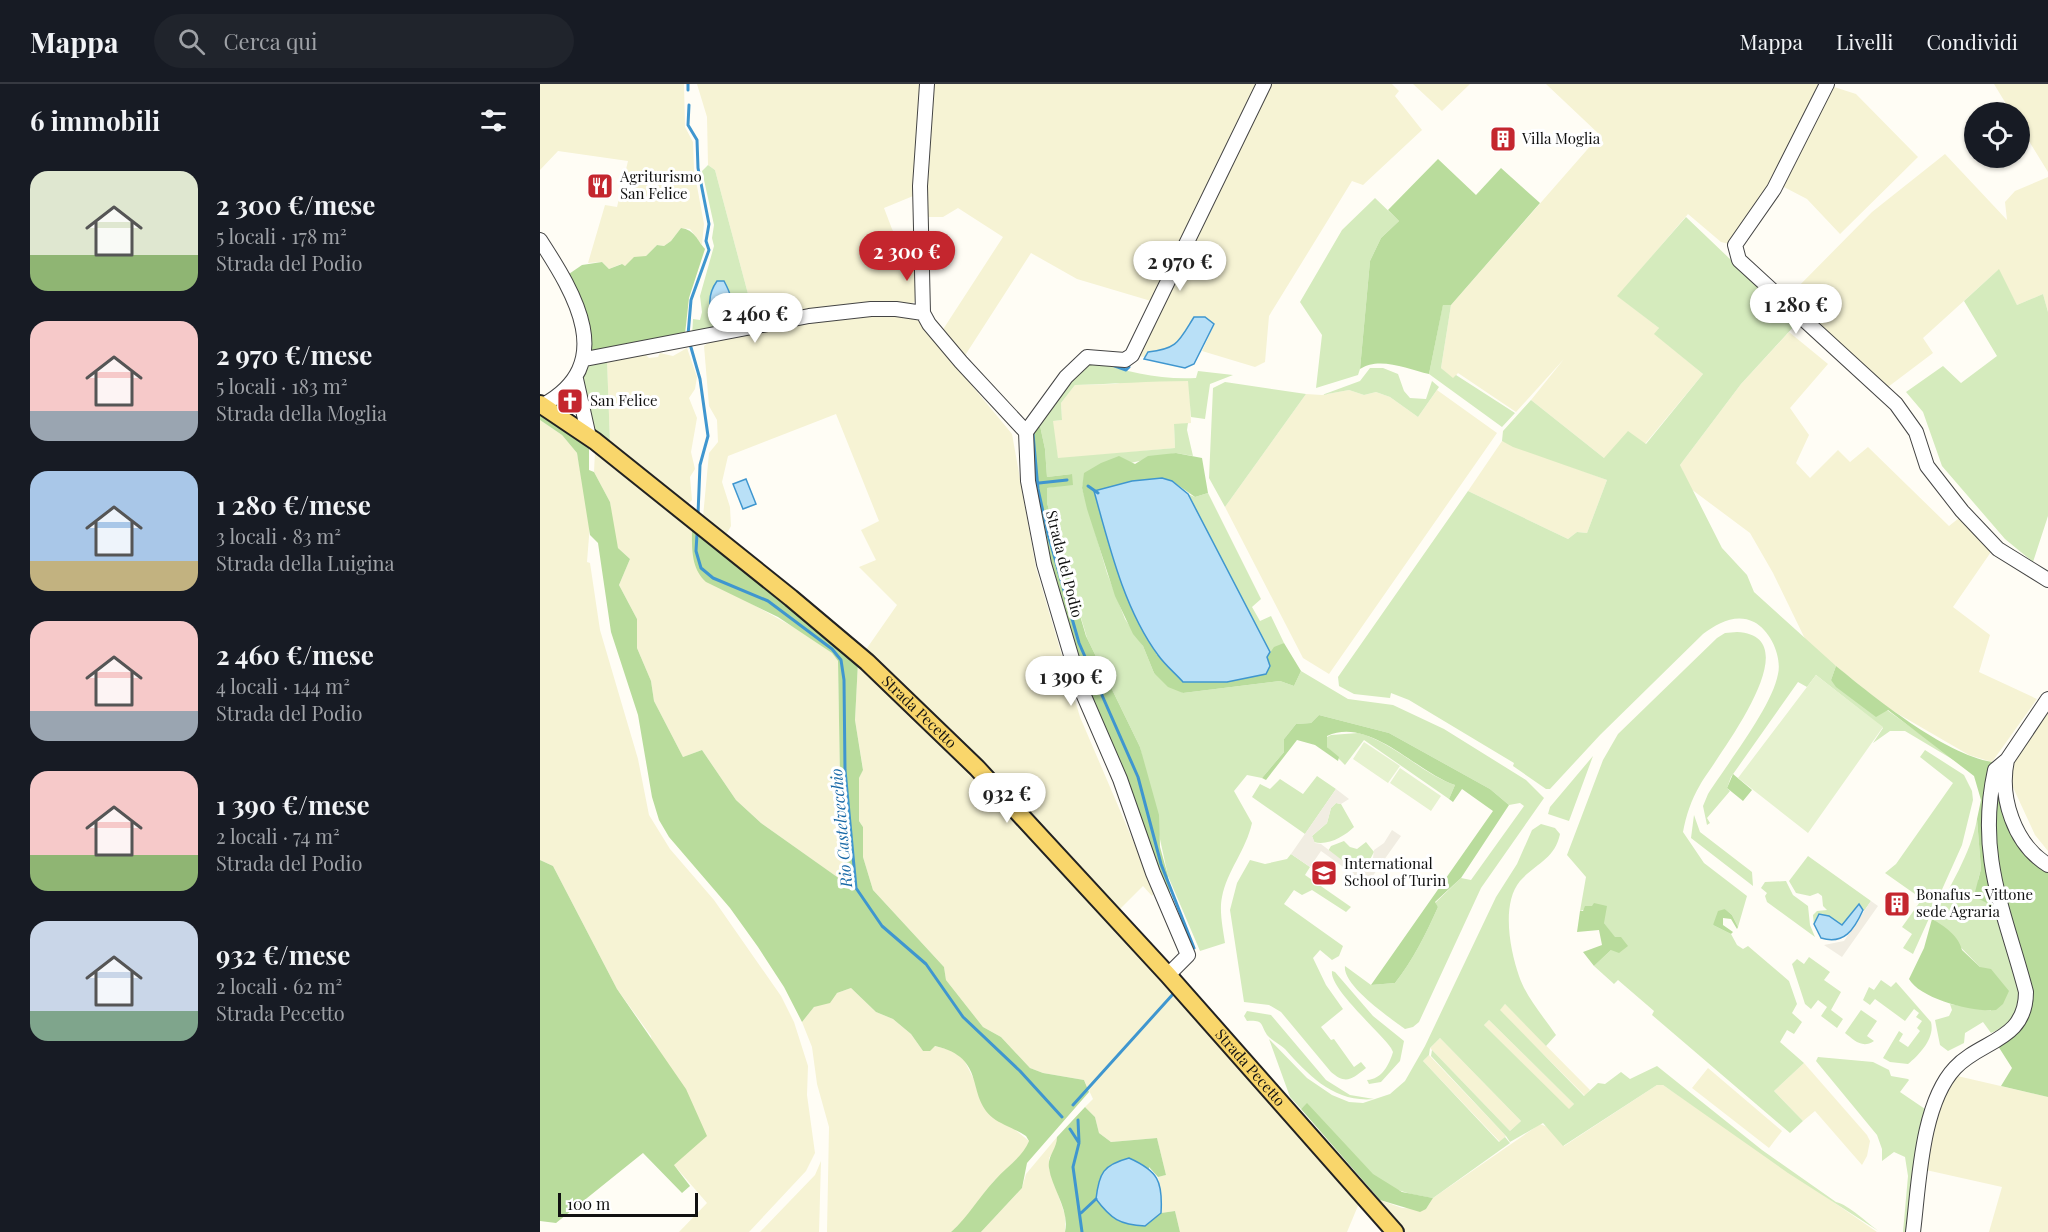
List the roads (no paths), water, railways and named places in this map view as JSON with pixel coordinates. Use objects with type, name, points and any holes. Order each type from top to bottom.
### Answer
[{"type":"main road","name":"Strada Pecetto","points":[[541,405],[589,437],[867,662],[985,777],[1168,975],[1395,1232]]},
{"type":"street","points":[[927,84],[920,186],[923,313],[928,324],[1026,432],[1066,377],[1087,357],[1125,360],[1132,355],[1264,84]]},
{"type":"street","points":[[1827,84],[1774,189],[1735,245],[1739,260],[1896,404],[1916,432],[1927,466],[1991,543],[2048,580]]},
{"type":"street","points":[[540,240],[558,268],[576,304],[586,348],[585,359],[576,379],[541,405]]},
{"type":"street","points":[[585,359],[809,316],[871,309],[896,309],[923,313]]},
{"type":"street","points":[[576,379],[589,437]]},
{"type":"street","name":"Strada del Podio","points":[[1026,432],[1028,481],[1044,564],[1081,689],[1120,779],[1153,873],[1188,955],[1168,975]]},
{"type":"street","points":[[1913,1232],[1928,1130],[1944,1085],[1960,1063],[2001,1040],[2011,1030],[2026,1004],[2026,992],[2001,910],[1988,852],[1994,776],[1998,766],[2007,760],[2048,699]]},
{"type":"street","points":[[2007,760],[2003,789],[2007,807],[2022,838],[2048,865]]},
{"type":"water","points":[[717,281],[724,281],[733,308],[733,318],[720,325],[714,323],[710,306],[710,296]]},
{"type":"water","points":[[1194,317],[1205,317],[1214,324],[1194,364],[1185,368],[1144,359],[1148,352],[1166,349],[1177,342]]},
{"type":"water","points":[[1162,478],[1172,481],[1188,494],[1270,652],[1267,657],[1270,666],[1266,674],[1227,682],[1183,682],[1158,655],[1146,637],[1119,576],[1094,491],[1132,481]]},
{"type":"water","points":[[746,479],[756,504],[743,509],[733,484]]},
{"type":"water","points":[[1859,904],[1863,910],[1856,924],[1847,934],[1836,939],[1821,938],[1814,924],[1819,914],[1829,916],[1842,925]]},
{"type":"water","points":[[1129,1158],[1147,1168],[1157,1178],[1161,1193],[1161,1213],[1145,1226],[1117,1220],[1106,1212],[1096,1199],[1104,1171],[1113,1164]]},
{"type":"waterway","name":"Rio Castelvecchio","points":[[688,84],[688,90]]},
{"type":"waterway","name":"Rio Castelvecchio","points":[[688,335],[691,300],[709,250],[706,241],[709,224],[698,168],[697,140],[688,125],[689,105]]},
{"type":"waterway","name":"Rio Castelvecchio","points":[[690,344],[700,379],[708,436],[700,465],[698,514]]},
{"type":"waterway","points":[[1112,365],[1126,370],[1129,367]]},
{"type":"waterway","points":[[1033,434],[1038,489],[1048,534],[1079,643],[1138,777],[1161,864],[1194,948]]},
{"type":"waterway","points":[[1039,483],[1067,480]]},
{"type":"waterway","points":[[1088,486],[1098,493]]},
{"type":"waterway","name":"Rio Castelvecchio","points":[[697,534],[696,551],[701,568],[713,578],[768,601],[832,649],[841,660],[844,680],[845,770],[856,888],[882,926],[926,964],[963,1017],[1020,1071],[1062,1117]]},
{"type":"waterway","points":[[1073,1105],[1174,993]]},
{"type":"waterway","points":[[1078,1120],[1079,1142]]},
{"type":"waterway","name":"Rio Castelvecchio","points":[[1070,1129],[1079,1143],[1073,1167],[1082,1232]]},
{"type":"waterway","points":[[1081,1213],[1096,1199]]},
{"type":"place","name":"Villa Moglia","points":[[1503,139]]},
{"type":"place","name":"Agriturismo San Felice","points":[[600,186]]},
{"type":"place","name":"San Felice","points":[[570,401]]},
{"type":"place","name":"International School of Turin","points":[[1324,873]]},
{"type":"place","name":"Bonafus - Vittone sede Agraria","points":[[1897,904]]}]
